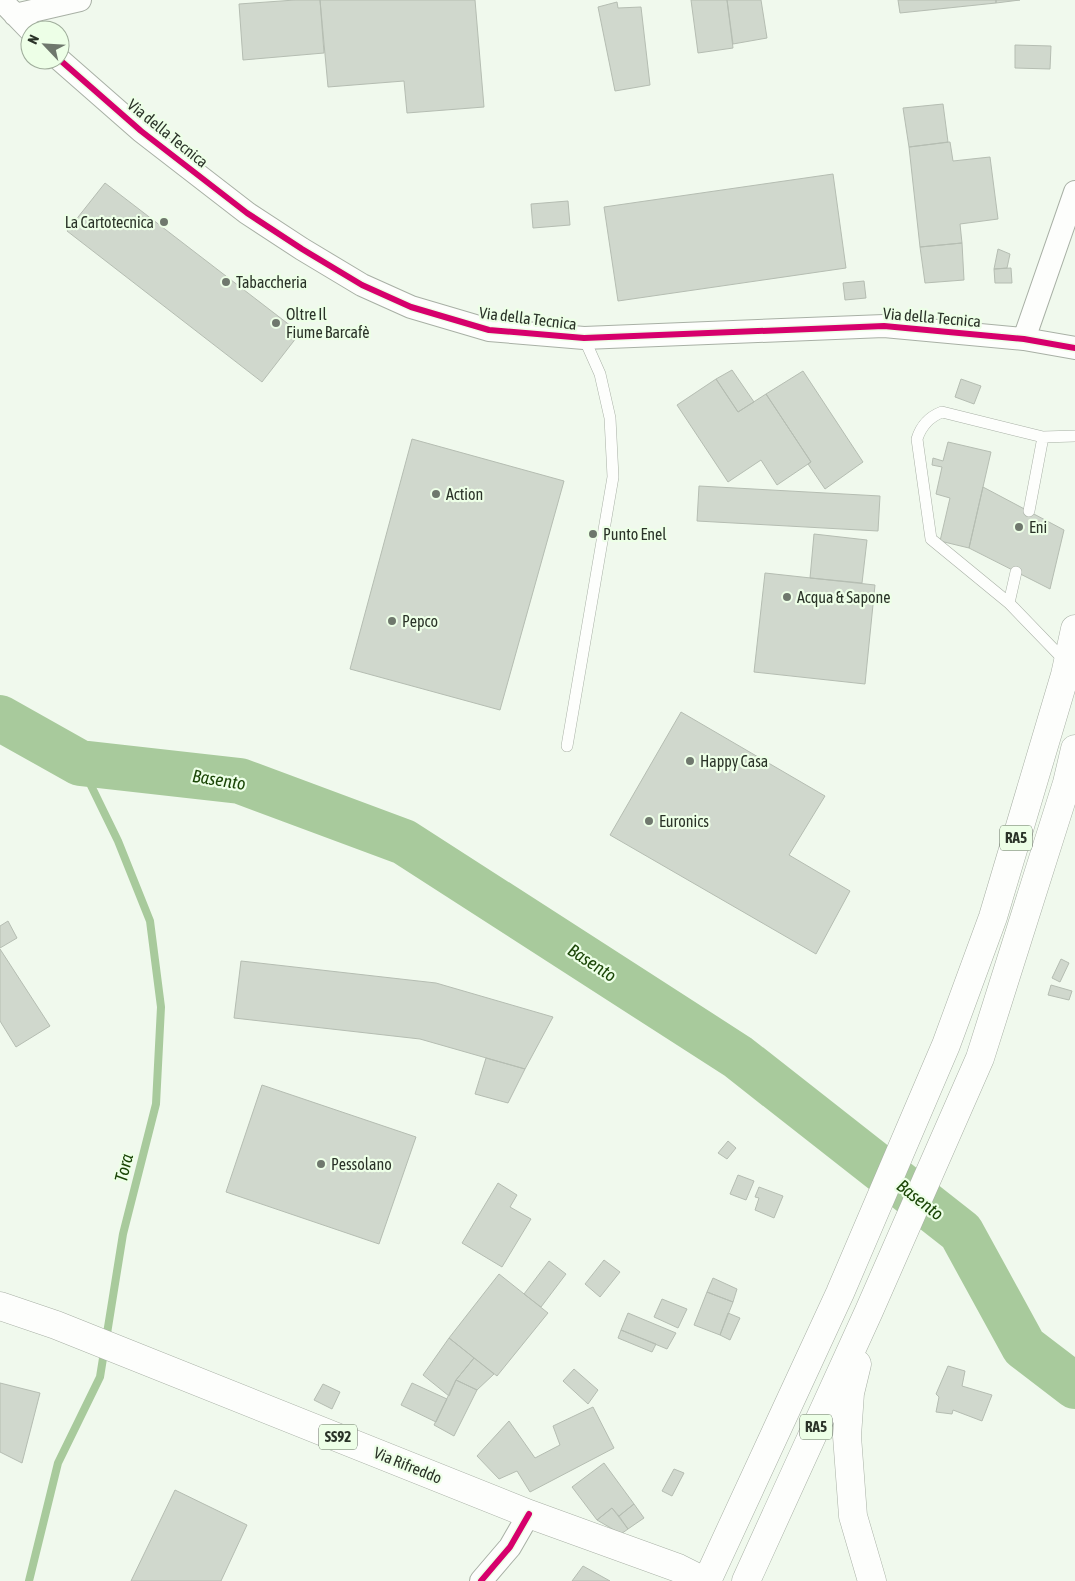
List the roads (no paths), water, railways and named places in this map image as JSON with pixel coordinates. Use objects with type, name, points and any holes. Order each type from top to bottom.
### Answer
[{"type":"main road","name":"RA5","points":[[706,1581],[840,1293],[946,1045],[992,917],[1068,664],[1075,628]]},
{"type":"main road","name":"RA5","points":[[746,1581],[869,1311],[980,1058],[1067,783],[1075,750]]},
{"type":"main road","name":"Via Rifreddo","points":[[0,1306],[56,1325],[529,1514],[678,1568],[706,1581]]},
{"type":"main road","points":[[869,1311],[850,1392],[847,1436],[853,1516],[872,1581]]},
{"type":"street","points":[[18,11],[80,0]]},
{"type":"street","name":"Via della Tecnica","points":[[70,69],[141,131],[247,213],[362,285],[411,307],[489,330],[584,338],[884,326],[1024,339],[1075,348]]},
{"type":"street","points":[[1024,339],[1075,192]]},
{"type":"street","points":[[481,1581],[510,1547],[529,1514]]},
{"type":"lane","points":[[567,746],[613,478],[610,418],[600,374],[584,338]]},
{"type":"lane","points":[[1068,664],[1009,603],[931,539],[917,439],[927,421],[942,412],[1043,437],[1075,436]]},
{"type":"lane","points":[[1029,511],[1043,437]]},
{"type":"lane","points":[[1009,603],[1016,572]]},
{"type":"waterway","name":"Basento","points":[[0,718],[80,763],[240,781],[404,842],[738,1057],[961,1232],[1024,1347],[1075,1386]]},
{"type":"waterway","name":"Tora","points":[[29,1581],[58,1463],[100,1377],[123,1234],[156,1104],[161,1007],[150,921],[118,841],[80,763]]},
{"type":"place","name":"La Cartotecnica","points":[[164,222]]},
{"type":"place","name":"Tabaccheria","points":[[226,282]]},
{"type":"place","name":"Oltre Il Fiume Barcafè","points":[[276,323]]},
{"type":"place","name":"Action","points":[[436,494]]},
{"type":"place","name":"Eni","points":[[1019,527]]},
{"type":"place","name":"Punto Enel","points":[[593,534]]},
{"type":"place","name":"Acqua & Sapone","points":[[787,597]]},
{"type":"place","name":"Pepco","points":[[392,621]]},
{"type":"place","name":"Happy Casa","points":[[690,761]]},
{"type":"place","name":"Euronics","points":[[649,821]]},
{"type":"place","name":"Pessolano","points":[[321,1164]]}]
